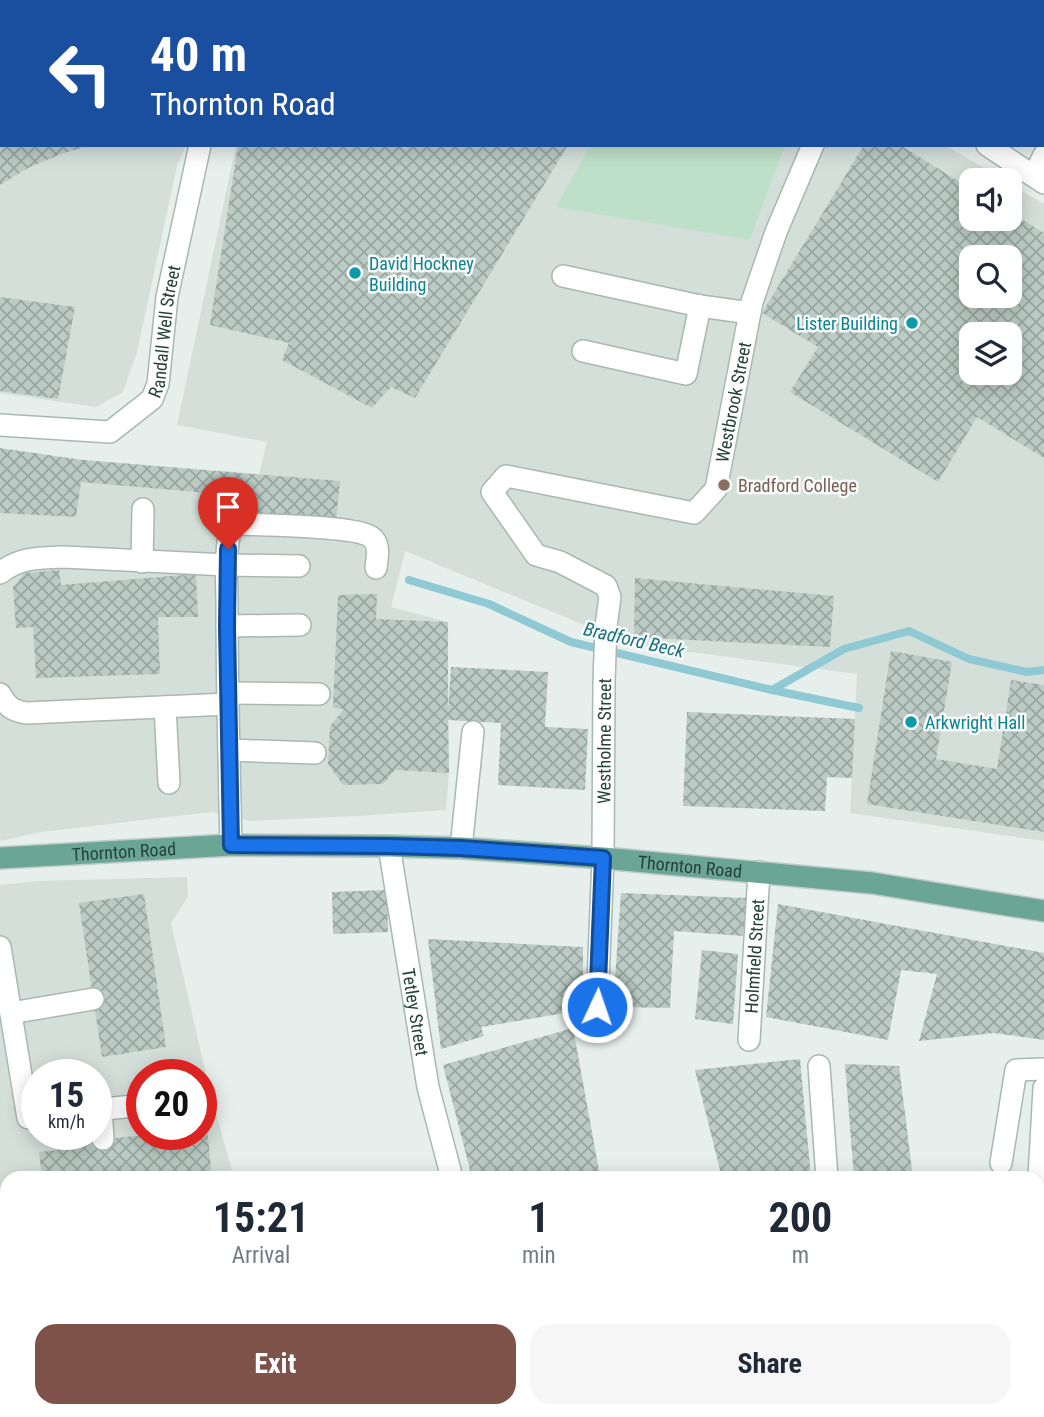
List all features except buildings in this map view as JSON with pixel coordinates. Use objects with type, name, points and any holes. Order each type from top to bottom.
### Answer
[{"type":"main road","name":"Thornton Road","points":[[0,858],[231,845],[461,848],[872,883],[1044,911]]},
{"type":"street","name":"Randall Well Street","points":[[0,425],[110,432],[152,398],[158,384],[167,297],[200,147]]},
{"type":"street","name":"Westbrook Street","points":[[506,476],[694,513],[716,489],[752,302],[776,232],[812,147]]},
{"type":"street","points":[[990,147],[1039,180],[1044,155]]},
{"type":"street","points":[[564,276],[700,306],[750,313]]},
{"type":"street","points":[[583,351],[685,374],[700,306]]},
{"type":"street","name":"Westholme Street","points":[[506,476],[492,492],[536,555],[560,562],[606,586],[610,597],[604,682],[603,858],[597,1007]]},
{"type":"street","points":[[142,562],[144,509]]},
{"type":"street","points":[[231,845],[227,565],[229,532],[232,526],[239,524],[329,528],[362,533],[376,543],[376,568]]},
{"type":"street","points":[[0,573],[23,560],[40,558],[299,566]]},
{"type":"street","points":[[227,626],[300,625]]},
{"type":"street","points":[[0,694],[14,711],[27,713],[165,707],[228,698],[319,694]]},
{"type":"street","points":[[165,707],[169,783]]},
{"type":"street","points":[[461,848],[473,732]]},
{"type":"street","points":[[229,750],[315,753]]},
{"type":"street","name":"Tetley Street","points":[[389,846],[428,1087],[450,1171]]},
{"type":"street","name":"Holmfield Street","points":[[749,1040],[759,872]]},
{"type":"street","points":[[0,947],[21,1075]]},
{"type":"street","points":[[11,1013],[93,999]]},
{"type":"street","points":[[819,1066],[826,1171]]},
{"type":"street","points":[[1001,1163],[1016,1070],[1044,1069]]},
{"type":"street","points":[[1039,1171],[1044,1088]]},
{"type":"shaded area","points":[[0,147],[185,147],[177,166],[137,352],[123,392],[96,407],[0,393]]},
{"type":"shaded area","name":"Bradford College","points":[[236,147],[948,147],[984,168],[959,168],[959,231],[1022,231],[1022,191],[1044,204],[1044,841],[850,813],[857,674],[630,644],[405,551],[391,607],[448,622],[449,773],[446,810],[251,821],[211,812],[41,832],[0,841],[0,513],[75,517],[83,460],[259,474],[267,442],[177,425]]},
{"type":"shaded area","points":[[187,877],[188,897],[171,923],[203,1059],[126,1059],[126,1150],[217,1150],[217,1116],[232,1171],[0,1171],[0,885],[39,881]]},
{"type":"green space","points":[[589,147],[784,147],[750,240],[556,207]]},
{"type":"waterway","name":"Bradford Beck","points":[[409,580],[489,604],[571,642],[859,708]]},
{"type":"waterway","points":[[772,690],[844,649],[909,631],[969,659],[1027,672],[1044,670]]},
{"type":"place","name":"David Hockney Building","points":[[355,273]]},
{"type":"place","name":"Lister Building","points":[[912,323]]},
{"type":"place","name":"Bradford College","points":[[724,485]]},
{"type":"place","name":"Arkwright Hall","points":[[911,722]]},
{"type":"route","points":[[228,549],[231,845],[461,848],[603,858],[597,1007]]}]
